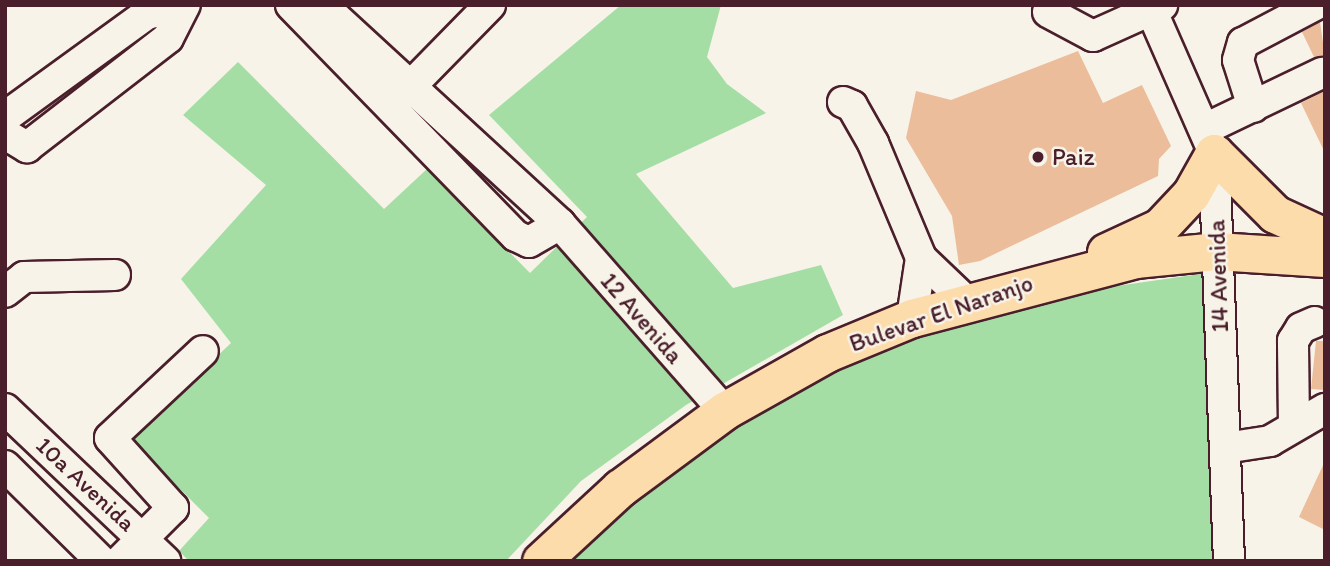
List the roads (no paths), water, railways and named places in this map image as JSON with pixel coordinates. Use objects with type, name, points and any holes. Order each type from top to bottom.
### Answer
[{"type":"main road","points":[[1044,278],[1160,227],[1191,194],[1210,141],[1275,214],[1325,237]]},
{"type":"main road","name":"Bulevar El Naranjo","points":[[541,561],[620,488],[724,411],[827,354],[912,318],[1044,278],[1216,251],[1325,258]]},
{"type":"street","points":[[5,117],[147,14],[184,5]]},
{"type":"street","points":[[5,134],[27,147],[168,38],[184,5]]},
{"type":"street","points":[[291,5],[412,136],[529,242],[560,224]]},
{"type":"street","name":"12 Avenida","points":[[322,5],[493,158],[560,224],[724,411]]},
{"type":"street","points":[[388,110],[490,5]]},
{"type":"street","points":[[1253,107],[1238,60],[1243,43],[1315,5]]},
{"type":"street","points":[[1048,12],[1093,36],[1154,7]]},
{"type":"street","name":"14 Avenida","points":[[1154,7],[1210,141],[1230,561]]},
{"type":"street","points":[[1210,141],[1253,107],[1322,73]]},
{"type":"street","points":[[843,102],[852,106],[873,144],[921,258],[966,301]]},
{"type":"street","points":[[412,136],[438,108]]},
{"type":"street","points":[[912,318],[921,258]]},
{"type":"street","points":[[7,286],[36,275],[115,275]]},
{"type":"street","points":[[1294,426],[1293,341],[1301,328],[1315,322]]},
{"type":"street","points":[[120,561],[172,503],[110,438],[203,351]]},
{"type":"street","name":"10a Avenida","points":[[5,409],[165,561]]},
{"type":"street","points":[[1224,448],[1270,441],[1325,409]]},
{"type":"street","name":"10a Avenida","points":[[5,466],[101,561]]},
{"type":"place","name":"Paiz","points":[[1038,157]]}]
